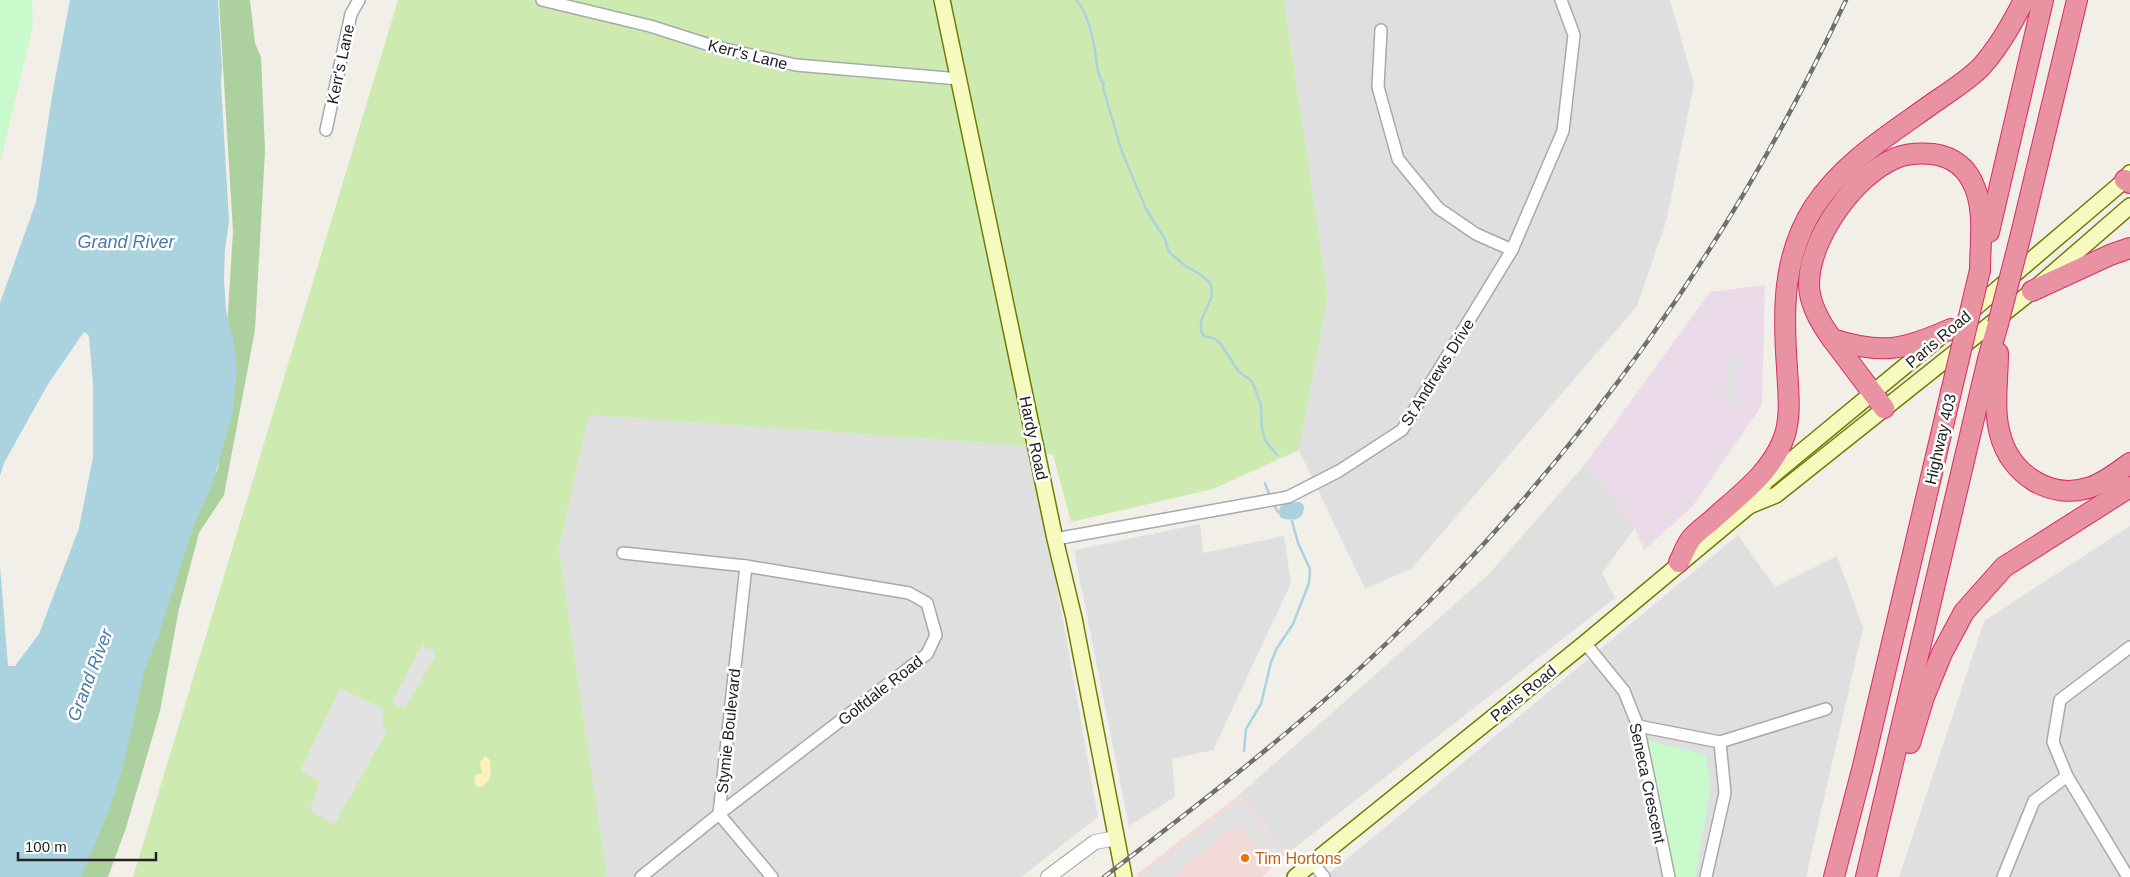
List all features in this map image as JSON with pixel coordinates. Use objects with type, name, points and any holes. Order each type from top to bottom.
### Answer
[{"type":"highway","points":[[1679,562],[1691,539],[1752,484],[1775,457],[1784,439],[1788,422],[1784,330],[1786,287],[1790,262],[1798,238],[1813,208],[1834,179],[1857,158],[1961,84],[1980,68],[2001,43],[2024,0]]},
{"type":"highway","name":"Highway 403","points":[[1834,877],[1865,757],[2043,0]]},
{"type":"highway","points":[[2077,0],[1998,324],[1993,356],[1998,422],[2006,450],[2022,472],[2046,487],[2073,490],[2100,483],[2130,463]]},
{"type":"highway","points":[[1878,401],[1832,339],[1816,311],[1811,298],[1809,284],[1816,250],[1832,218],[1852,192],[1879,168],[1895,159],[1919,153],[1940,155],[1957,162],[1964,168],[1975,188],[1981,206],[1980,270]]},
{"type":"highway","points":[[2032,291],[2110,255],[2130,248]]},
{"type":"highway","points":[[1832,339],[1883,350],[1920,343],[1951,329]]},
{"type":"highway","name":"Highway 403","points":[[1866,877],[1993,356]]},
{"type":"highway","points":[[1874,839],[1888,811],[1924,697],[1942,653],[1964,612],[2004,567],[2130,487]]},
{"type":"main road","name":"Hardy Road","points":[[942,0],[1055,539],[1076,628],[1124,877]]},
{"type":"main road","name":"Paris Road","points":[[1295,877],[1585,643],[1679,562],[1749,506],[1776,496],[1878,401],[1951,329],[2128,179]]},
{"type":"main road","name":"Paris Road","points":[[1878,401],[2032,291],[2130,206]]},
{"type":"street","name":"Kerr's Lane","points":[[326,130],[351,14],[359,0]]},
{"type":"street","name":"Kerr's Lane","points":[[542,0],[650,26],[716,47],[796,65],[959,79]]},
{"type":"street","name":"St Andrews Drive","points":[[1055,539],[1288,497],[1340,471],[1402,430],[1512,250],[1564,131],[1574,35],[1561,0]]},
{"type":"street","points":[[1381,30],[1378,87],[1398,159],[1438,208],[1476,234],[1512,250]]},
{"type":"street","name":"Golfdale Road","points":[[623,553],[746,566],[909,593],[927,603],[936,635],[927,654],[719,814],[641,877]]},
{"type":"street","name":"Stymie Boulevard","points":[[746,566],[719,814],[772,877]]},
{"type":"street","name":"Seneca Crescent","points":[[1585,643],[1624,691],[1638,726],[1668,877]]},
{"type":"street","points":[[2128,877],[2067,776],[2053,742],[2060,700],[2130,647]]},
{"type":"street","points":[[1638,726],[1720,742],[1826,709]]},
{"type":"street","points":[[1706,877],[1725,793],[1720,742]]},
{"type":"street","points":[[2003,877],[2034,801],[2067,776]]},
{"type":"street","points":[[1048,877],[1095,842],[1116,838]]},
{"type":"street","points":[[1312,863],[1324,877]]},
{"type":"shaded area","points":[[1284,0],[1670,0],[1694,84],[1666,222],[1637,306],[1412,568],[1365,589],[1299,450],[1328,296]]},
{"type":"shaded area","points":[[1765,285],[1762,405],[1692,507],[1644,550],[1635,528],[1586,463],[1710,292]]},
{"type":"shaded area","points":[[1728,355],[1739,356],[1737,403],[1726,403]]},
{"type":"shaded area","points":[[589,415],[1032,446],[1098,817],[1021,877],[607,877],[559,549]]},
{"type":"shaded area","points":[[1586,463],[1635,528],[1602,573],[1615,598],[1288,853],[1239,795],[1489,574]]},
{"type":"shaded area","points":[[1200,524],[1203,553],[1284,536],[1291,583],[1213,750],[1172,759],[1175,797],[1129,826],[1074,550]]},
{"type":"shaded area","points":[[2130,526],[2130,877],[1899,877],[1984,621]]},
{"type":"shaded area","points":[[1738,535],[1775,587],[1837,556],[1863,628],[1806,877],[1325,877]]},
{"type":"shaded area","points":[[423,643],[427,650],[433,649],[435,656],[405,709],[402,705],[396,707],[393,700]]},
{"type":"shaded area","points":[[340,688],[383,709],[382,722],[386,733],[334,825],[310,810],[320,781],[300,771]]},
{"type":"shaded area","points":[[1239,795],[1288,853],[1262,877],[1138,877],[1137,874]]},
{"type":"shaded area","points":[[1239,800],[1285,853],[1272,863],[1236,824],[1176,872],[1178,877],[1144,877],[1142,875]]},
{"type":"green space","points":[[0,0],[32,0],[33,25],[0,164]]},
{"type":"green space","points":[[219,0],[250,0],[255,43],[261,57],[265,151],[255,330],[224,495],[199,533],[179,609],[160,711],[126,828],[108,877],[68,877],[170,579],[197,506],[218,469],[233,232]]},
{"type":"green space","points":[[398,0],[1284,0],[1328,296],[1299,450],[1213,489],[1071,522],[1053,455],[1032,450],[1032,446],[589,415],[559,549],[607,877],[133,877]]},
{"type":"green space","points":[[1647,740],[1706,755],[1711,786],[1695,877],[1674,877]]},
{"type":"sand","points":[[485,756],[490,760],[490,776],[487,782],[480,787],[476,785],[474,779],[477,774],[482,774],[480,762]]},
{"type":"water","name":"Grand River","points":[[70,0],[218,0],[229,221],[224,279],[226,310],[233,338],[237,368],[233,411],[213,483],[194,525],[157,640],[145,669],[123,767],[110,808],[81,877],[0,877],[0,565],[8,666],[15,666],[39,634],[79,528],[93,457],[93,385],[89,336],[84,332],[48,384],[4,463],[0,476],[0,303],[36,202],[52,96]]},
{"type":"water","points":[[1300,502],[1304,506],[1302,515],[1297,519],[1290,520],[1281,518],[1278,512],[1282,504]]},
{"type":"waterway","points":[[1076,0],[1084,12],[1090,27],[1098,72],[1104,84],[1103,88],[1122,152],[1146,209],[1165,239],[1169,252],[1211,284],[1212,296],[1201,321],[1201,331],[1204,336],[1215,339],[1220,343],[1239,372],[1252,381],[1261,405],[1262,429],[1265,440],[1277,455]]},
{"type":"waterway","points":[[1265,483],[1269,494]]},
{"type":"waterway","points":[[1275,507],[1278,512]]},
{"type":"waterway","points":[[1244,751],[1246,729],[1261,704],[1271,662],[1277,648],[1293,624],[1309,583],[1310,569],[1298,543],[1292,521]]},
{"type":"railway","points":[[1104,877],[1251,762],[1323,702],[1391,639],[1461,569],[1527,496],[1589,419],[1648,340],[1703,259],[1755,175],[1802,89],[1846,0]]},
{"type":"place","name":"Tim Hortons","points":[[1245,858]]}]
